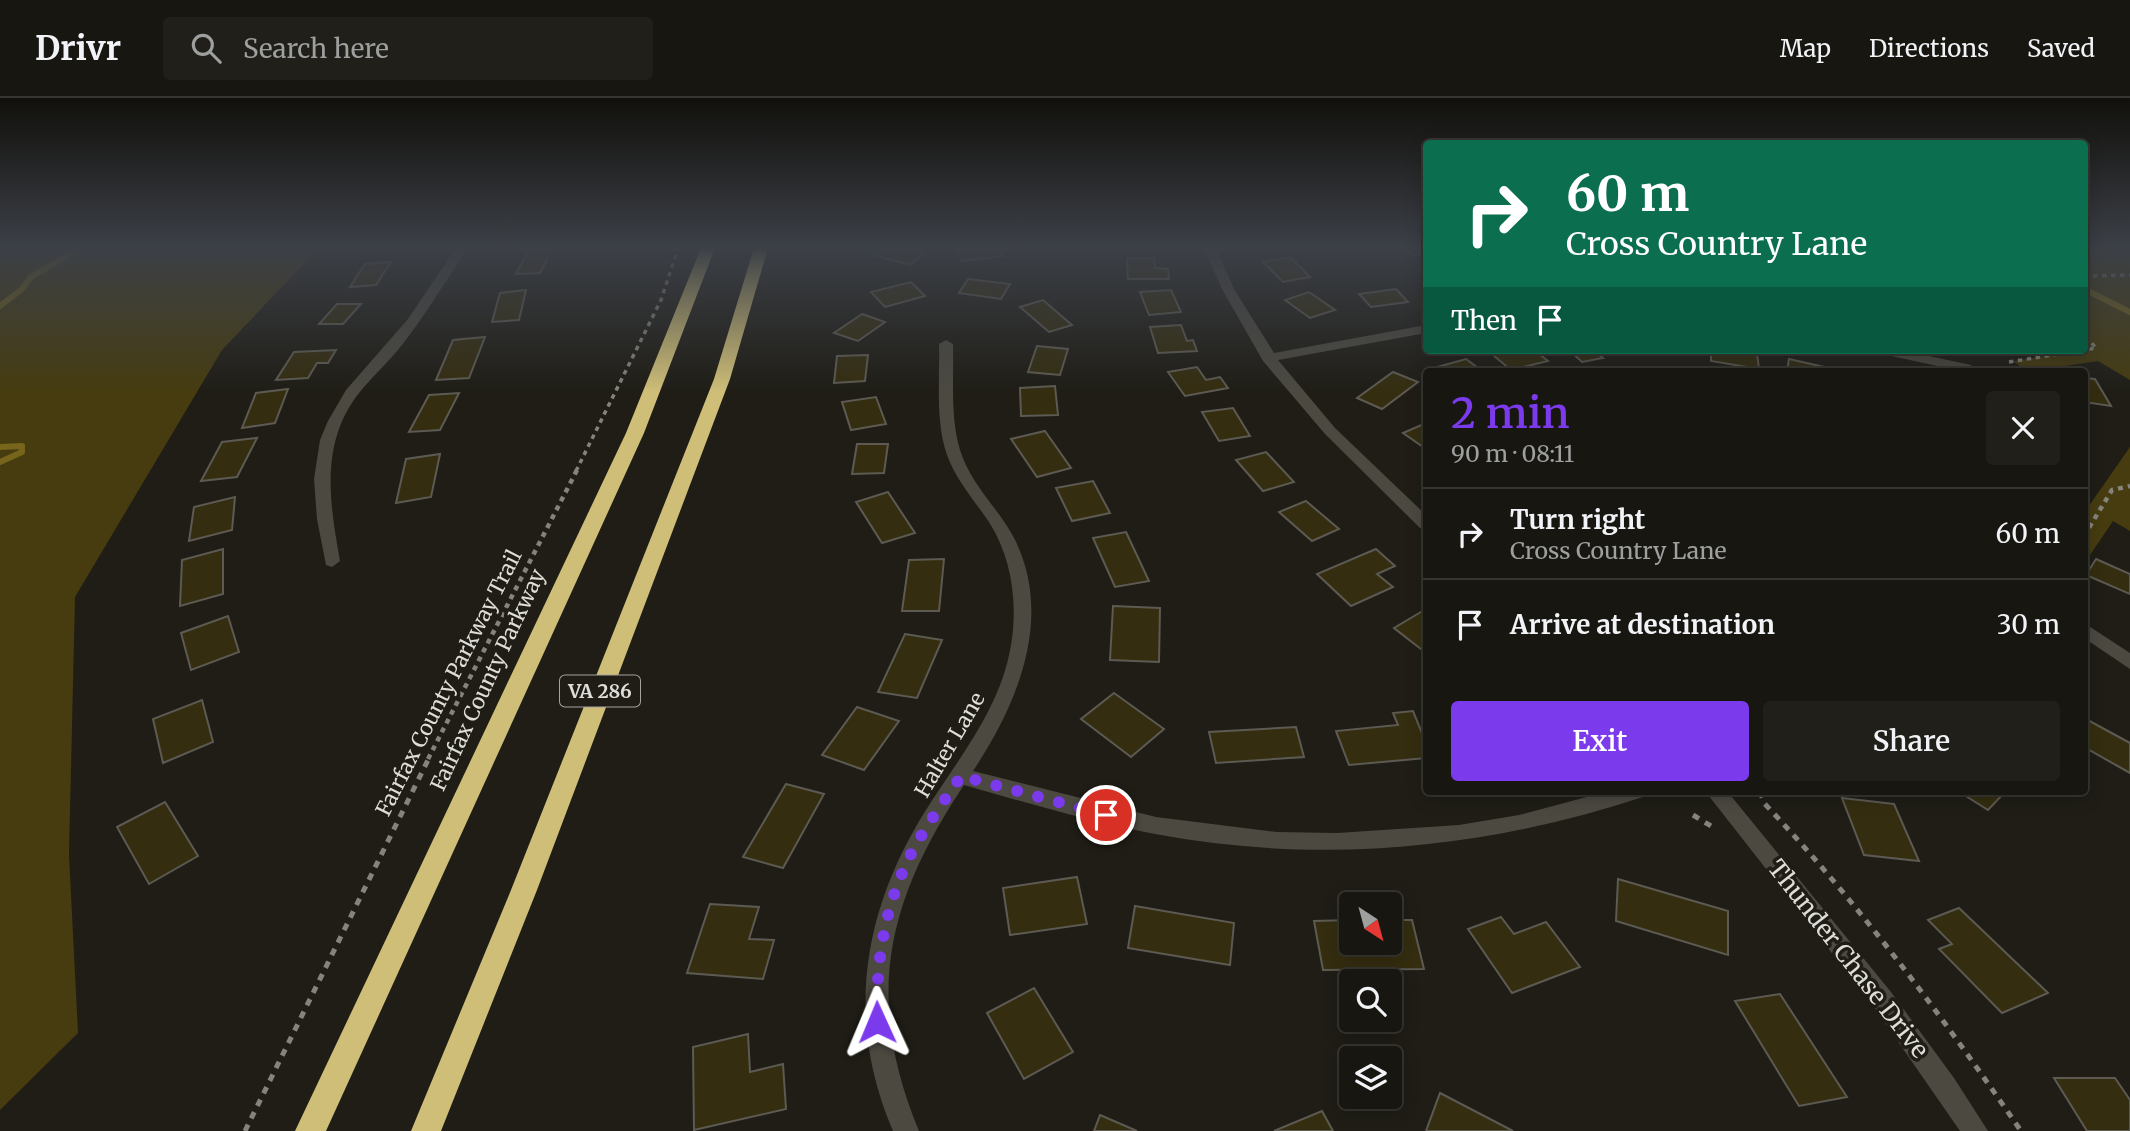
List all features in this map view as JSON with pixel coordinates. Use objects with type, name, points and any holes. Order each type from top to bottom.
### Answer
[{"type":"highway","name":"Fairfax County Parkway","points":[[310,1131],[635,433],[690,296]]},
{"type":"highway","name":"VA 286","points":[[426,1131],[713,403],[748,296]]},
{"type":"street","points":[[332,561],[321,499],[321,473],[335,422],[346,401],[396,344],[429,296]]},
{"type":"street","points":[[1231,296],[1268,358],[1325,427],[1423,521]]},
{"type":"street","points":[[1268,358],[1423,330]]},
{"type":"street","name":"Halter Lane","points":[[906,1131],[886,1073],[877,1022],[876,983],[880,945],[891,901],[911,853],[990,732],[1011,682],[1020,646],[1023,614],[1020,582],[1013,554],[1000,528],[958,463],[950,439],[946,344]]},
{"type":"street","points":[[1901,354],[1966,368]]},
{"type":"street","points":[[2088,632],[2130,662]]},
{"type":"street","points":[[961,776],[1079,810],[1158,826],[1240,837],[1323,842],[1386,841],[1466,833],[1542,819],[1623,795]]},
{"type":"street","name":"Thunder Chase Drive","points":[[1718,795],[1874,986],[1975,1131]]},
{"type":"path","name":"Fairfax County Parkway Trail","points":[[245,1131],[375,864],[631,363],[662,296]]},
{"type":"path","points":[[2088,339],[2096,348],[2088,349]]},
{"type":"path","points":[[2009,362],[2059,354]]},
{"type":"path","points":[[2088,529],[2112,490],[2130,486]]},
{"type":"path","points":[[1761,795],[1764,803],[1899,961],[2021,1131]]},
{"type":"shaded area","points":[[0,296],[273,296],[222,350],[75,597],[69,855],[78,1033],[0,1110]]},
{"type":"shaded area","points":[[2088,296],[2130,296],[2130,380],[2098,361],[2052,368],[2023,368],[2013,361],[2058,354],[2088,354]]},
{"type":"shaded area","points":[[2130,447],[2130,531],[2113,521],[2088,558],[2088,507]]},
{"type":"building","points":[[499,296],[525,296],[519,320],[492,322]]},
{"type":"building","points":[[875,296],[924,296],[885,307]]},
{"type":"building","points":[[1142,296],[1174,296],[1181,312],[1149,315]]},
{"type":"building","points":[[1296,296],[1315,296],[1335,310],[1310,318],[1285,300]]},
{"type":"building","points":[[1361,296],[1403,296],[1408,302],[1371,307]]},
{"type":"building","points":[[1043,300],[1072,325],[1049,332],[1020,307]]},
{"type":"building","points":[[337,304],[361,304],[343,324],[319,324]]},
{"type":"building","points":[[862,314],[885,322],[858,341],[834,333]]},
{"type":"building","points":[[1181,325],[1187,341],[1193,340],[1197,351],[1158,353],[1150,327]]},
{"type":"building","points":[[485,337],[469,378],[436,380],[453,340]]},
{"type":"building","points":[[1037,346],[1068,349],[1060,375],[1028,372]]},
{"type":"building","points":[[336,350],[328,363],[317,363],[308,378],[276,380],[294,352]]},
{"type":"building","points":[[1492,354],[1539,354],[1548,361],[1519,368],[1509,368]]},
{"type":"building","points":[[1573,354],[1598,354],[1603,358],[1582,362]]},
{"type":"building","points":[[1711,354],[1757,354],[1759,368],[1753,368],[1711,361]]},
{"type":"building","points":[[868,355],[865,381],[834,383],[837,356]]},
{"type":"building","points":[[1466,359],[1478,368],[1434,368]]},
{"type":"building","points":[[1789,359],[1829,368],[1788,368]]},
{"type":"building","points":[[1197,367],[1206,380],[1220,377],[1228,388],[1185,396],[1168,372]]},
{"type":"building","points":[[1393,372],[1418,382],[1382,409],[1357,398]]},
{"type":"building","points":[[2088,378],[2095,379],[2111,406],[2088,403]]},
{"type":"building","points":[[1055,386],[1058,415],[1021,416],[1020,388]]},
{"type":"building","points":[[288,389],[275,423],[242,428],[256,393]]},
{"type":"building","points":[[459,393],[440,430],[409,432],[429,395]]},
{"type":"building","points":[[876,397],[886,424],[851,430],[842,402]]},
{"type":"building","points":[[1233,408],[1250,436],[1219,441],[1202,412]]},
{"type":"building","points":[[1423,424],[1423,447],[1403,433]]},
{"type":"building","points":[[1045,431],[1071,468],[1037,477],[1011,439]]},
{"type":"building","points":[[257,438],[237,477],[201,481],[222,442]]},
{"type":"building","points":[[857,444],[888,444],[884,473],[852,474]]},
{"type":"building","points":[[1266,452],[1294,482],[1263,491],[1236,460]]},
{"type":"building","points":[[440,454],[431,497],[396,503],[406,459]]},
{"type":"building","points":[[1093,481],[1110,513],[1072,521],[1056,488]]},
{"type":"building","points":[[888,492],[915,533],[882,543],[856,502]]},
{"type":"building","points":[[235,497],[232,530],[189,541],[194,507]]},
{"type":"building","points":[[1306,501],[1339,529],[1312,541],[1279,512]]},
{"type":"building","points":[[1126,532],[1149,581],[1115,587],[1093,538]]},
{"type":"building","points":[[223,549],[223,594],[180,606],[182,560]]},
{"type":"building","points":[[1376,549],[1395,566],[1377,574],[1393,587],[1351,606],[1317,574]]},
{"type":"building","points":[[944,559],[939,611],[902,611],[909,560]]},
{"type":"building","points":[[2096,559],[2130,574],[2130,594],[2088,576]]},
{"type":"building","points":[[1113,606],[1160,608],[1159,662],[1110,660]]},
{"type":"building","points":[[1423,611],[1423,651],[1394,628]]},
{"type":"building","points":[[228,616],[239,652],[191,670],[181,633]]},
{"type":"building","points":[[905,634],[942,640],[917,698],[878,692]]},
{"type":"building","points":[[1114,693],[1164,729],[1131,757],[1081,719]]},
{"type":"building","points":[[202,700],[213,742],[163,763],[153,719]]},
{"type":"building","points":[[857,707],[899,721],[864,770],[822,755]]},
{"type":"building","points":[[1413,711],[1423,736],[1423,758],[1349,765],[1336,731],[1398,725],[1393,713]]},
{"type":"building","points":[[2088,720],[2130,743],[2130,773],[2088,749]]},
{"type":"building","points":[[1296,727],[1304,757],[1216,763],[1209,732]]},
{"type":"building","points":[[786,784],[824,794],[783,868],[743,857]]},
{"type":"building","points":[[1964,795],[2002,795],[1988,810]]},
{"type":"building","points":[[1842,798],[1894,804],[1919,861],[1864,855]]},
{"type":"building","points":[[165,802],[198,856],[149,884],[117,827]]},
{"type":"building","points":[[1077,877],[1087,924],[1010,935],[1003,888]]},
{"type":"building","points":[[1618,879],[1728,911],[1728,955],[1616,921]]},
{"type":"building","points":[[710,904],[759,907],[749,939],[774,940],[763,979],[687,973]]},
{"type":"building","points":[[1135,906],[1234,923],[1230,965],[1128,948]]},
{"type":"building","points":[[1959,908],[2048,993],[2002,1013],[1939,949],[1952,944],[1928,920]]},
{"type":"building","points":[[1501,917],[1514,934],[1546,922],[1580,967],[1512,993],[1468,929]]},
{"type":"building","points":[[1339,920],[1339,956],[1402,956],[1402,920],[1412,920],[1424,969],[1323,970],[1314,921]]},
{"type":"building","points":[[1034,988],[1073,1052],[1024,1079],[987,1013]]},
{"type":"building","points":[[1780,994],[1847,1097],[1799,1106],[1735,1001]]},
{"type":"building","points":[[748,1034],[750,1072],[783,1064],[786,1109],[694,1130],[693,1047]]},
{"type":"building","points":[[2054,1078],[2115,1078],[2130,1100],[2130,1131],[2087,1131]]},
{"type":"building","points":[[1440,1093],[1513,1131],[1426,1131]]},
{"type":"building","points":[[1322,1111],[1333,1131],[1274,1131]]},
{"type":"building","points":[[1100,1115],[1137,1131],[1094,1131]]},
{"type":"waterway","points":[[0,306],[13,296]]},
{"type":"waterway","points":[[2098,296],[2130,312]]},
{"type":"waterway","points":[[0,447],[22,446],[22,452],[0,462]]},
{"type":"route","points":[[877,1022],[876,983],[880,945],[891,901],[911,853],[961,776],[1079,810],[1106,815]]}]
